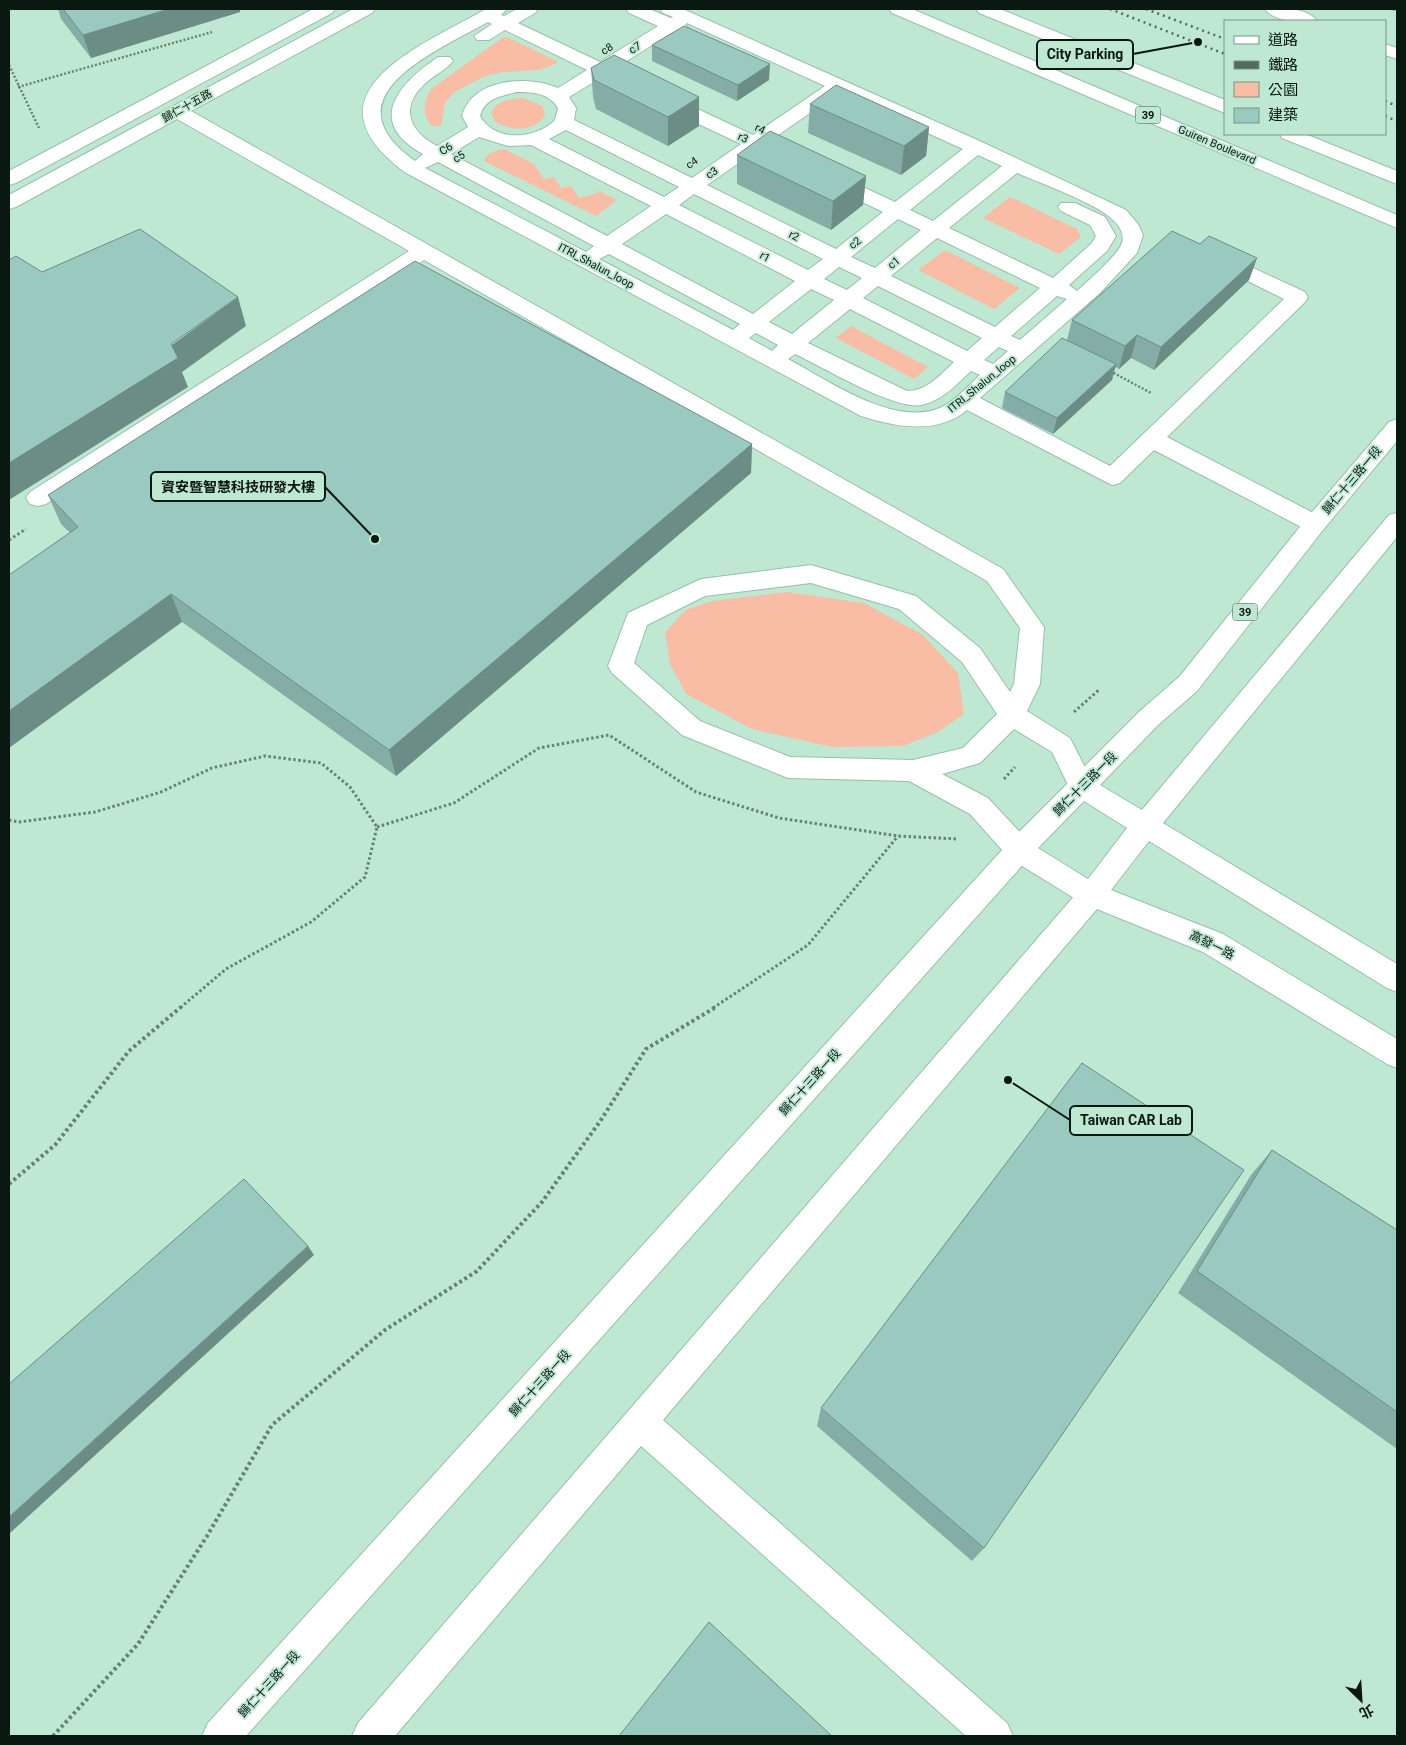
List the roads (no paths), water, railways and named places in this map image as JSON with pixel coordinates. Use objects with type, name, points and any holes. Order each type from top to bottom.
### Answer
[{"type":"street","name":"歸仁十五路","points":[[9,179],[326,9]]},
{"type":"street","name":"歸仁十五路","points":[[9,203],[366,9]]},
{"type":"street","name":"ITRI_Shalun_loop","points":[[507,13],[389,75],[373,98],[372,119],[379,140],[394,156],[420,172],[869,411],[900,420],[935,418],[951,412],[1087,294],[1130,248],[1132,235],[1128,224],[1119,214],[1104,205],[1008,170],[969,153],[671,16],[635,9]]},
{"type":"street","name":"Guiren Boulevard","points":[[898,9],[1397,222]]},
{"type":"street","points":[[985,9],[1224,108]]},
{"type":"street","points":[[1274,9],[1305,20]]},
{"type":"street","name":"ITRI_Shalun_loop","points":[[507,13],[416,80],[405,94],[400,109],[405,132],[417,143],[444,158],[596,230],[607,245],[793,344],[904,398],[920,398],[935,391],[1100,247],[1106,236],[1098,221],[1008,170]]},
{"type":"street","name":"r3","points":[[507,13],[601,61],[734,134],[762,138],[1087,294]]},
{"type":"street","name":"c7","points":[[551,92],[671,16]]},
{"type":"street","points":[[601,61],[643,73]]},
{"type":"street","name":"r4","points":[[660,82],[734,134]]},
{"type":"street","points":[[516,86],[551,92],[567,108],[564,122],[557,129],[534,139],[520,141],[485,133],[470,116],[472,108],[489,93],[516,86]]},
{"type":"street","name":"c3","points":[[585,260],[831,90]]},
{"type":"street","points":[[177,111],[422,252],[995,575],[1032,627],[1027,684],[1012,715],[970,756],[913,771],[788,767],[691,728],[622,666],[637,619],[701,588],[811,574],[907,602],[970,654],[1012,715],[1061,745],[1082,788],[1397,979]]},
{"type":"street","name":"r2","points":[[564,122],[681,171],[693,186],[1023,350]]},
{"type":"street","name":"c5","points":[[420,172],[485,133]]},
{"type":"street","points":[[1291,135],[1397,178]]},
{"type":"street","name":"r1","points":[[534,139],[637,201],[664,205],[995,374]]},
{"type":"street","name":"c2","points":[[733,340],[969,153]]},
{"type":"street","name":"c1","points":[[772,361],[1008,170]]},
{"type":"street","name":"c4","points":[[637,201],[681,171]]},
{"type":"street","points":[[566,250],[596,230]]},
{"type":"street","points":[[38,498],[422,252]]},
{"type":"street","points":[[966,400],[1112,477],[1298,297],[1202,252]]},
{"type":"street","name":"歸仁十三路一段","points":[[222,1736],[1019,850],[1149,718],[1188,684],[1314,524],[1397,427]]},
{"type":"street","points":[[1152,439],[1314,524]]},
{"type":"street","points":[[370,1736],[1092,895],[1144,827],[1397,521]]},
{"type":"street","name":"高發一路","points":[[913,771],[979,806],[1019,850],[1092,895],[1213,943],[1397,1055]]},
{"type":"street","points":[[640,1422],[994,1736]]},
{"type":"railway","points":[[1110,9],[1224,54]]},
{"type":"railway","points":[[1146,9],[1224,39]]},
{"type":"railway","points":[[1393,9],[1397,10]]},
{"type":"railway","points":[[1386,101],[1397,106]]},
{"type":"railway","points":[[1386,116],[1397,121]]},
{"type":"place","name":"City Parking","points":[[1198,42]]},
{"type":"place","name":"資安暨智慧科技研發大樓","points":[[375,539]]},
{"type":"place","name":"Taiwan CAR Lab","points":[[1008,1080]]}]
